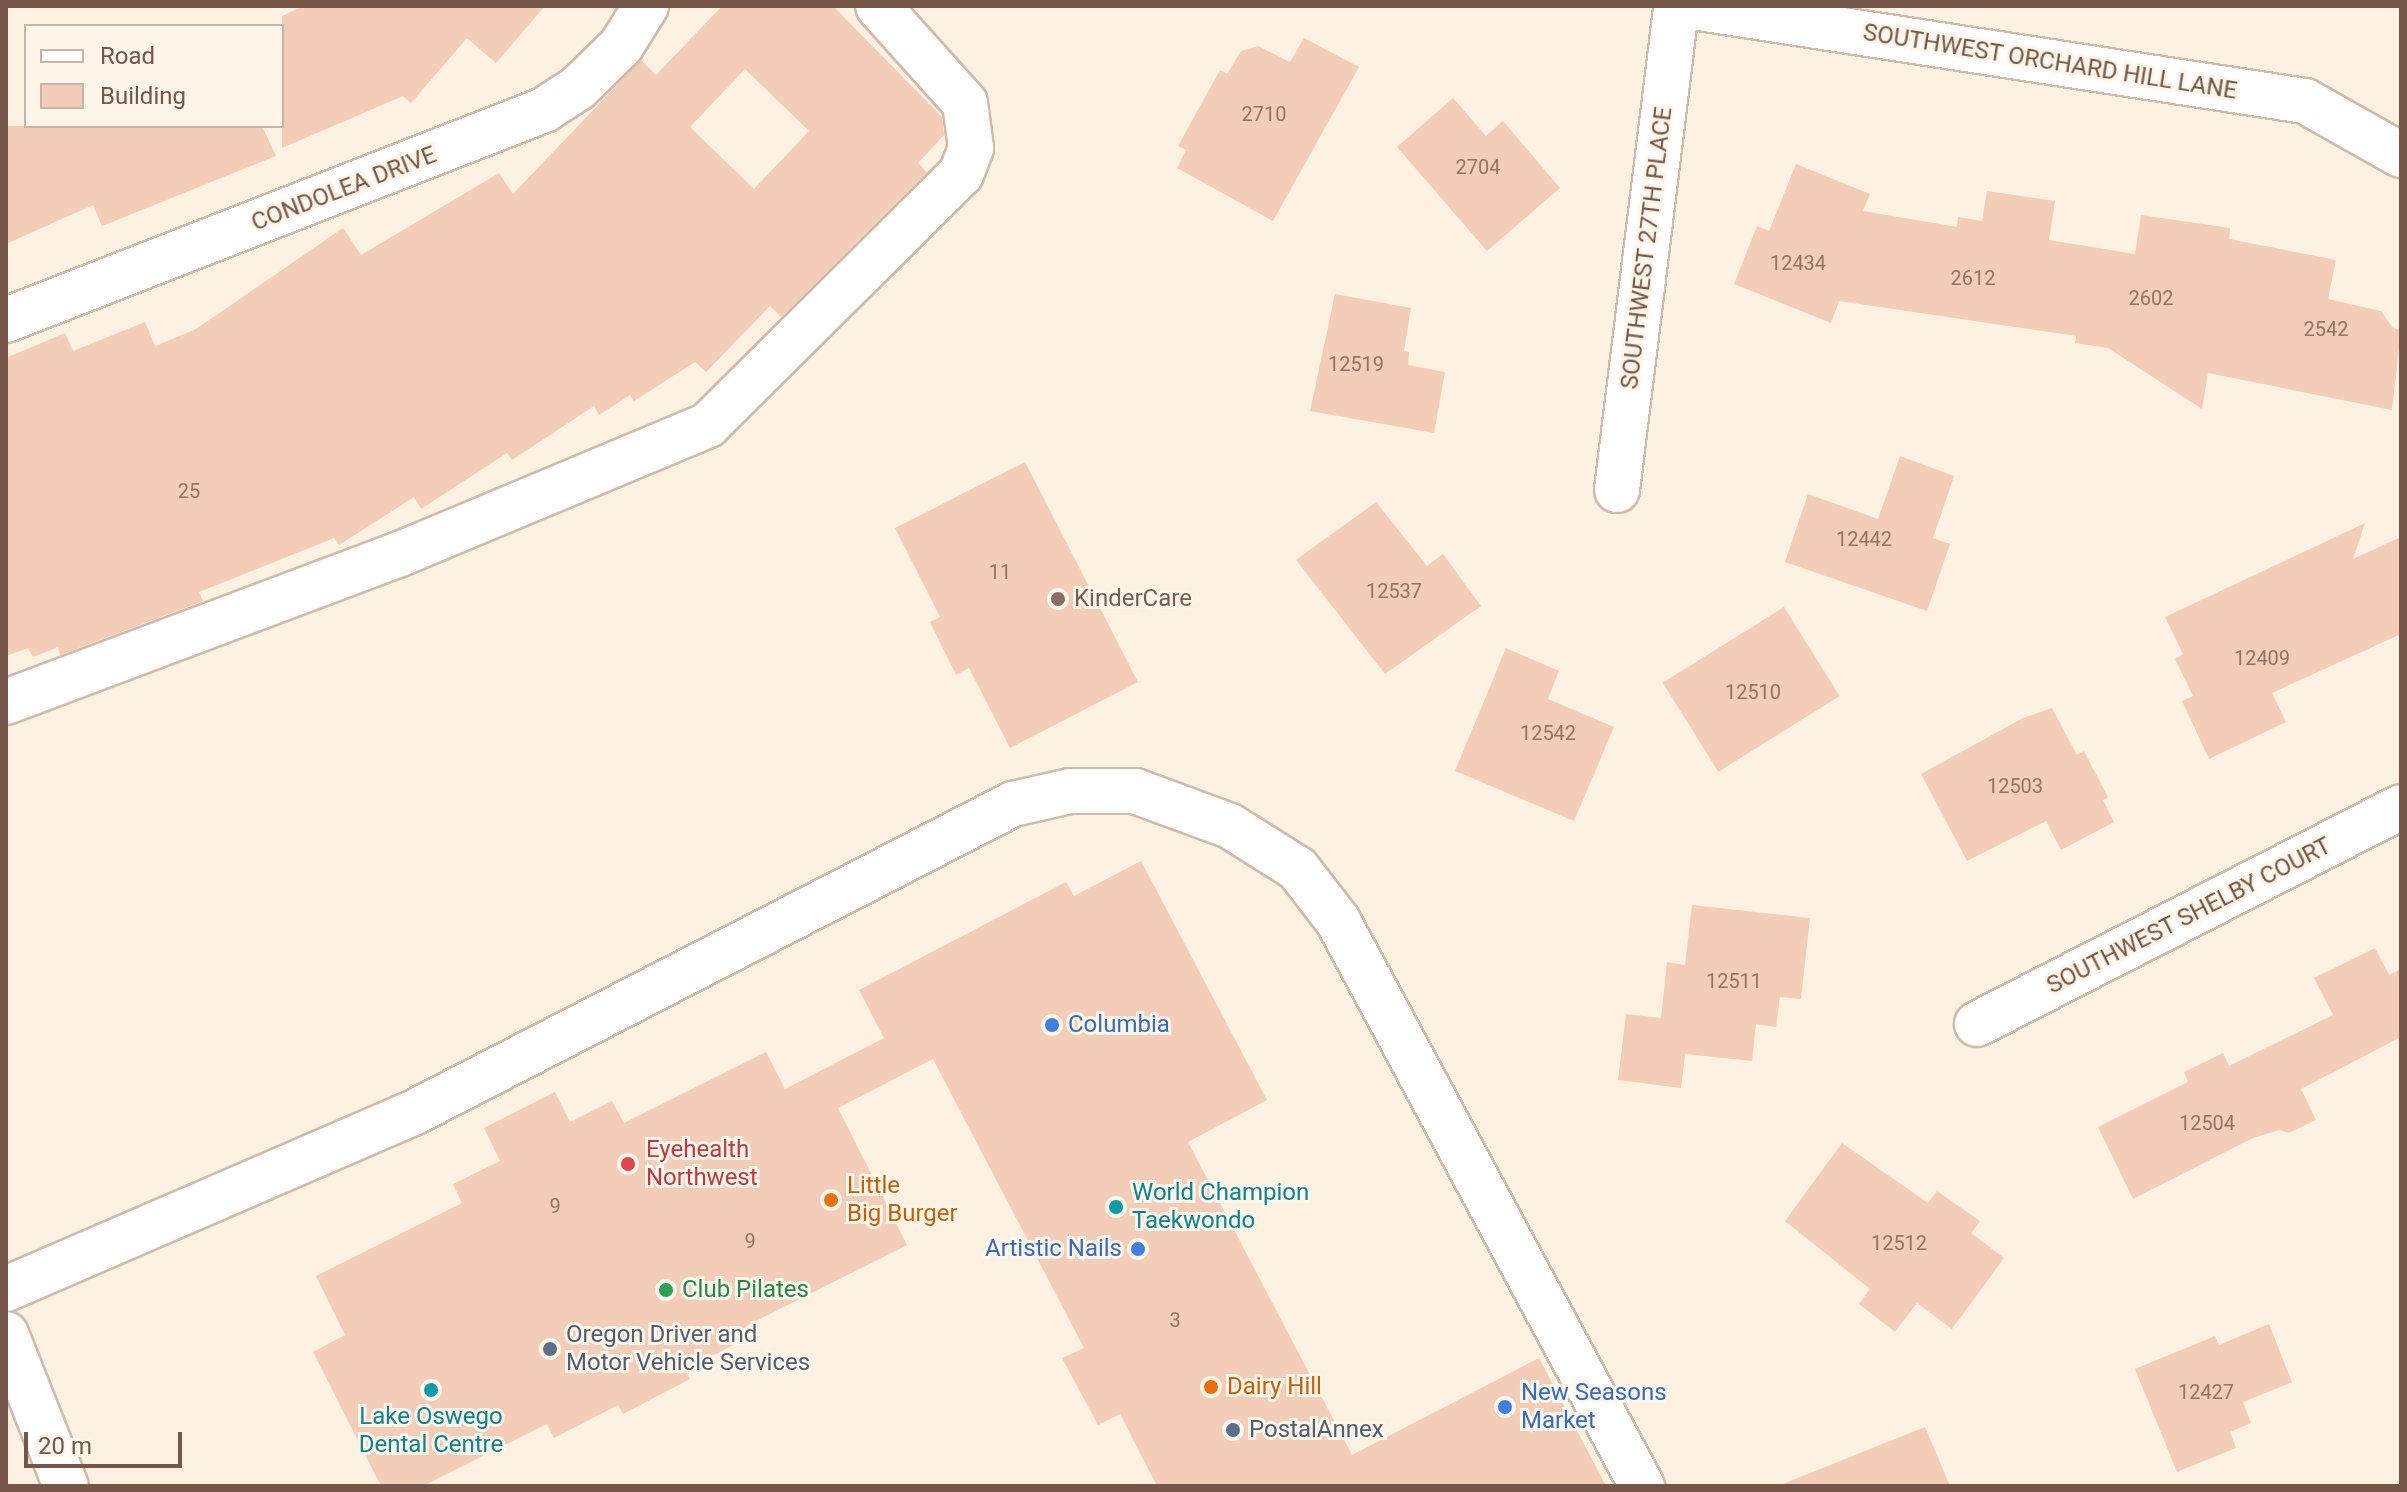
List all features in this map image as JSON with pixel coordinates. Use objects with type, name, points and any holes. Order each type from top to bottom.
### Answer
[{"type":"street","name":"CONDOLEA DRIVE","points":[[6,320],[544,110],[578,88],[621,46],[646,6]]},
{"type":"street","points":[[6,702],[400,554],[708,425],[961,174],[971,148],[965,103],[878,6]]},
{"type":"street","name":"SOUTHWEST 27TH PLACE","points":[[1617,490],[1676,6]]},
{"type":"street","name":"SOUTHWEST ORCHARD HILL LANE","points":[[1686,6],[2305,101],[2401,155]]},
{"type":"street","points":[[6,1289],[413,1113],[1013,804],[1070,791],[1135,791],[1230,826],[1298,869],[1338,921],[1642,1486]]},
{"type":"street","name":"SOUTHWEST SHELBY COURT","points":[[1977,1024],[2401,807]]},
{"type":"street","points":[[6,1334],[66,1486]]},
{"type":"building","points":[[304,6],[545,6],[496,63],[467,38],[411,103],[403,96],[282,148],[282,16]]},
{"type":"building","points":[[722,6],[833,6],[942,117],[944,135],[918,163],[927,172],[781,317],[770,306],[706,372],[695,362],[634,401],[630,395],[599,415],[594,406],[512,460],[507,453],[421,509],[414,497],[339,545],[334,538],[199,592],[203,601],[60,655],[58,647],[33,657],[28,648],[6,656],[6,358],[65,333],[73,351],[145,322],[155,346],[196,329],[343,228],[361,255],[499,173],[513,194],[641,60],[656,75]],"holes":[[[745,69],[809,131],[754,189],[690,127]]]},
{"type":"building","points":[[1304,38],[1359,67],[1273,221],[1177,168],[1186,150],[1178,146],[1220,70],[1227,74],[1241,51],[1258,46],[1290,62]]},
{"type":"building","points":[[1453,98],[1486,136],[1503,121],[1560,188],[1487,251],[1397,147]]},
{"type":"building","points":[[6,126],[263,128],[276,156],[102,226],[93,205],[6,244]]},
{"type":"building","points":[[1796,164],[1870,194],[1863,211],[1957,227],[1958,217],[1982,221],[1987,191],[2055,201],[2049,240],[2135,254],[2141,215],[2230,228],[2229,239],[2336,260],[2328,299],[2381,311],[2393,328],[2401,330],[2392,410],[2208,373],[2202,409],[2108,348],[2075,343],[2076,336],[1839,301],[1831,323],[1734,284],[1757,226],[1769,231]]},
{"type":"building","points":[[1335,294],[1411,308],[1404,351],[1409,352],[1408,365],[1445,372],[1434,433],[1310,411]]},
{"type":"building","points":[[1900,456],[1954,476],[1933,538],[1950,544],[1927,611],[1785,562],[1808,494],[1878,519]]},
{"type":"building","points":[[1025,462],[1138,682],[1010,748],[969,668],[956,675],[930,622],[940,617],[895,528]]},
{"type":"building","points":[[1376,502],[1427,566],[1443,554],[1481,606],[1385,674],[1296,560]]},
{"type":"building","points":[[2365,523],[2353,559],[2401,537],[2401,634],[2272,693],[2286,722],[2209,759],[2182,701],[2193,696],[2175,659],[2183,654],[2165,617]]},
{"type":"building","points":[[1784,607],[1840,696],[1718,772],[1663,683]]},
{"type":"building","points":[[1506,648],[1559,671],[1548,699],[1614,727],[1574,821],[1455,771]]},
{"type":"building","points":[[2052,708],[2077,755],[2084,751],[2108,797],[2103,800],[2114,822],[2061,850],[2046,821],[1967,861],[1921,774],[2023,718]]},
{"type":"building","points":[[1141,861],[1267,1100],[1188,1142],[1352,1455],[1539,1358],[1606,1486],[1157,1486],[1120,1414],[1098,1425],[1062,1358],[1084,1348],[933,1059],[838,1108],[907,1245],[746,1326],[751,1336],[685,1370],[690,1379],[623,1414],[618,1405],[554,1438],[547,1424],[423,1486],[381,1486],[313,1352],[345,1335],[316,1276],[462,1203],[453,1184],[500,1161],[484,1128],[555,1092],[570,1122],[612,1101],[624,1123],[766,1052],[785,1089],[884,1038],[859,990],[1066,882],[1074,896]]},
{"type":"building","points":[[1692,905],[1810,918],[1801,999],[1780,997],[1776,1027],[1756,1024],[1752,1061],[1685,1054],[1681,1088],[1618,1080],[1626,1014],[1661,1018],[1667,962],[1685,965]]},
{"type":"building","points":[[2375,948],[2389,975],[2401,969],[2401,1037],[2301,1089],[2316,1120],[2289,1133],[2279,1130],[2253,1138],[2133,1199],[2098,1127],[2188,1082],[2184,1072],[2223,1053],[2229,1066],[2333,1015],[2314,978]]},
{"type":"building","points":[[1842,1143],[1928,1203],[1937,1191],[1980,1221],[1971,1233],[2004,1258],[1952,1329],[1917,1303],[1895,1332],[1859,1304],[1870,1289],[1785,1221]]},
{"type":"building","points":[[2269,1324],[2292,1382],[2243,1402],[2251,1423],[2230,1432],[2236,1448],[2177,1472],[2135,1369],[2215,1336],[2219,1345]]},
{"type":"building","points":[[1925,1427],[1950,1486],[1783,1486],[1783,1484]]},
{"type":"place","name":"KinderCare","points":[[1058,599]]},
{"type":"place","name":"Columbia","points":[[1052,1025]]},
{"type":"place","name":"Eyehealth Northwest","points":[[628,1164]]},
{"type":"place","name":"Little Big Burger","points":[[831,1200]]},
{"type":"place","name":"World Champion Taekwondo","points":[[1116,1207]]},
{"type":"place","name":"Artistic Nails","points":[[1138,1249]]},
{"type":"place","name":"Club Pilates","points":[[666,1290]]},
{"type":"place","name":"Oregon Driver and Motor Vehicle Services","points":[[550,1349]]},
{"type":"place","name":"Dairy Hill","points":[[1211,1387]]},
{"type":"place","name":"Lake Oswego Dental Centre","points":[[431,1390]]},
{"type":"place","name":"New Seasons Market","points":[[1505,1407]]},
{"type":"place","name":"PostalAnnex","points":[[1233,1430]]}]
